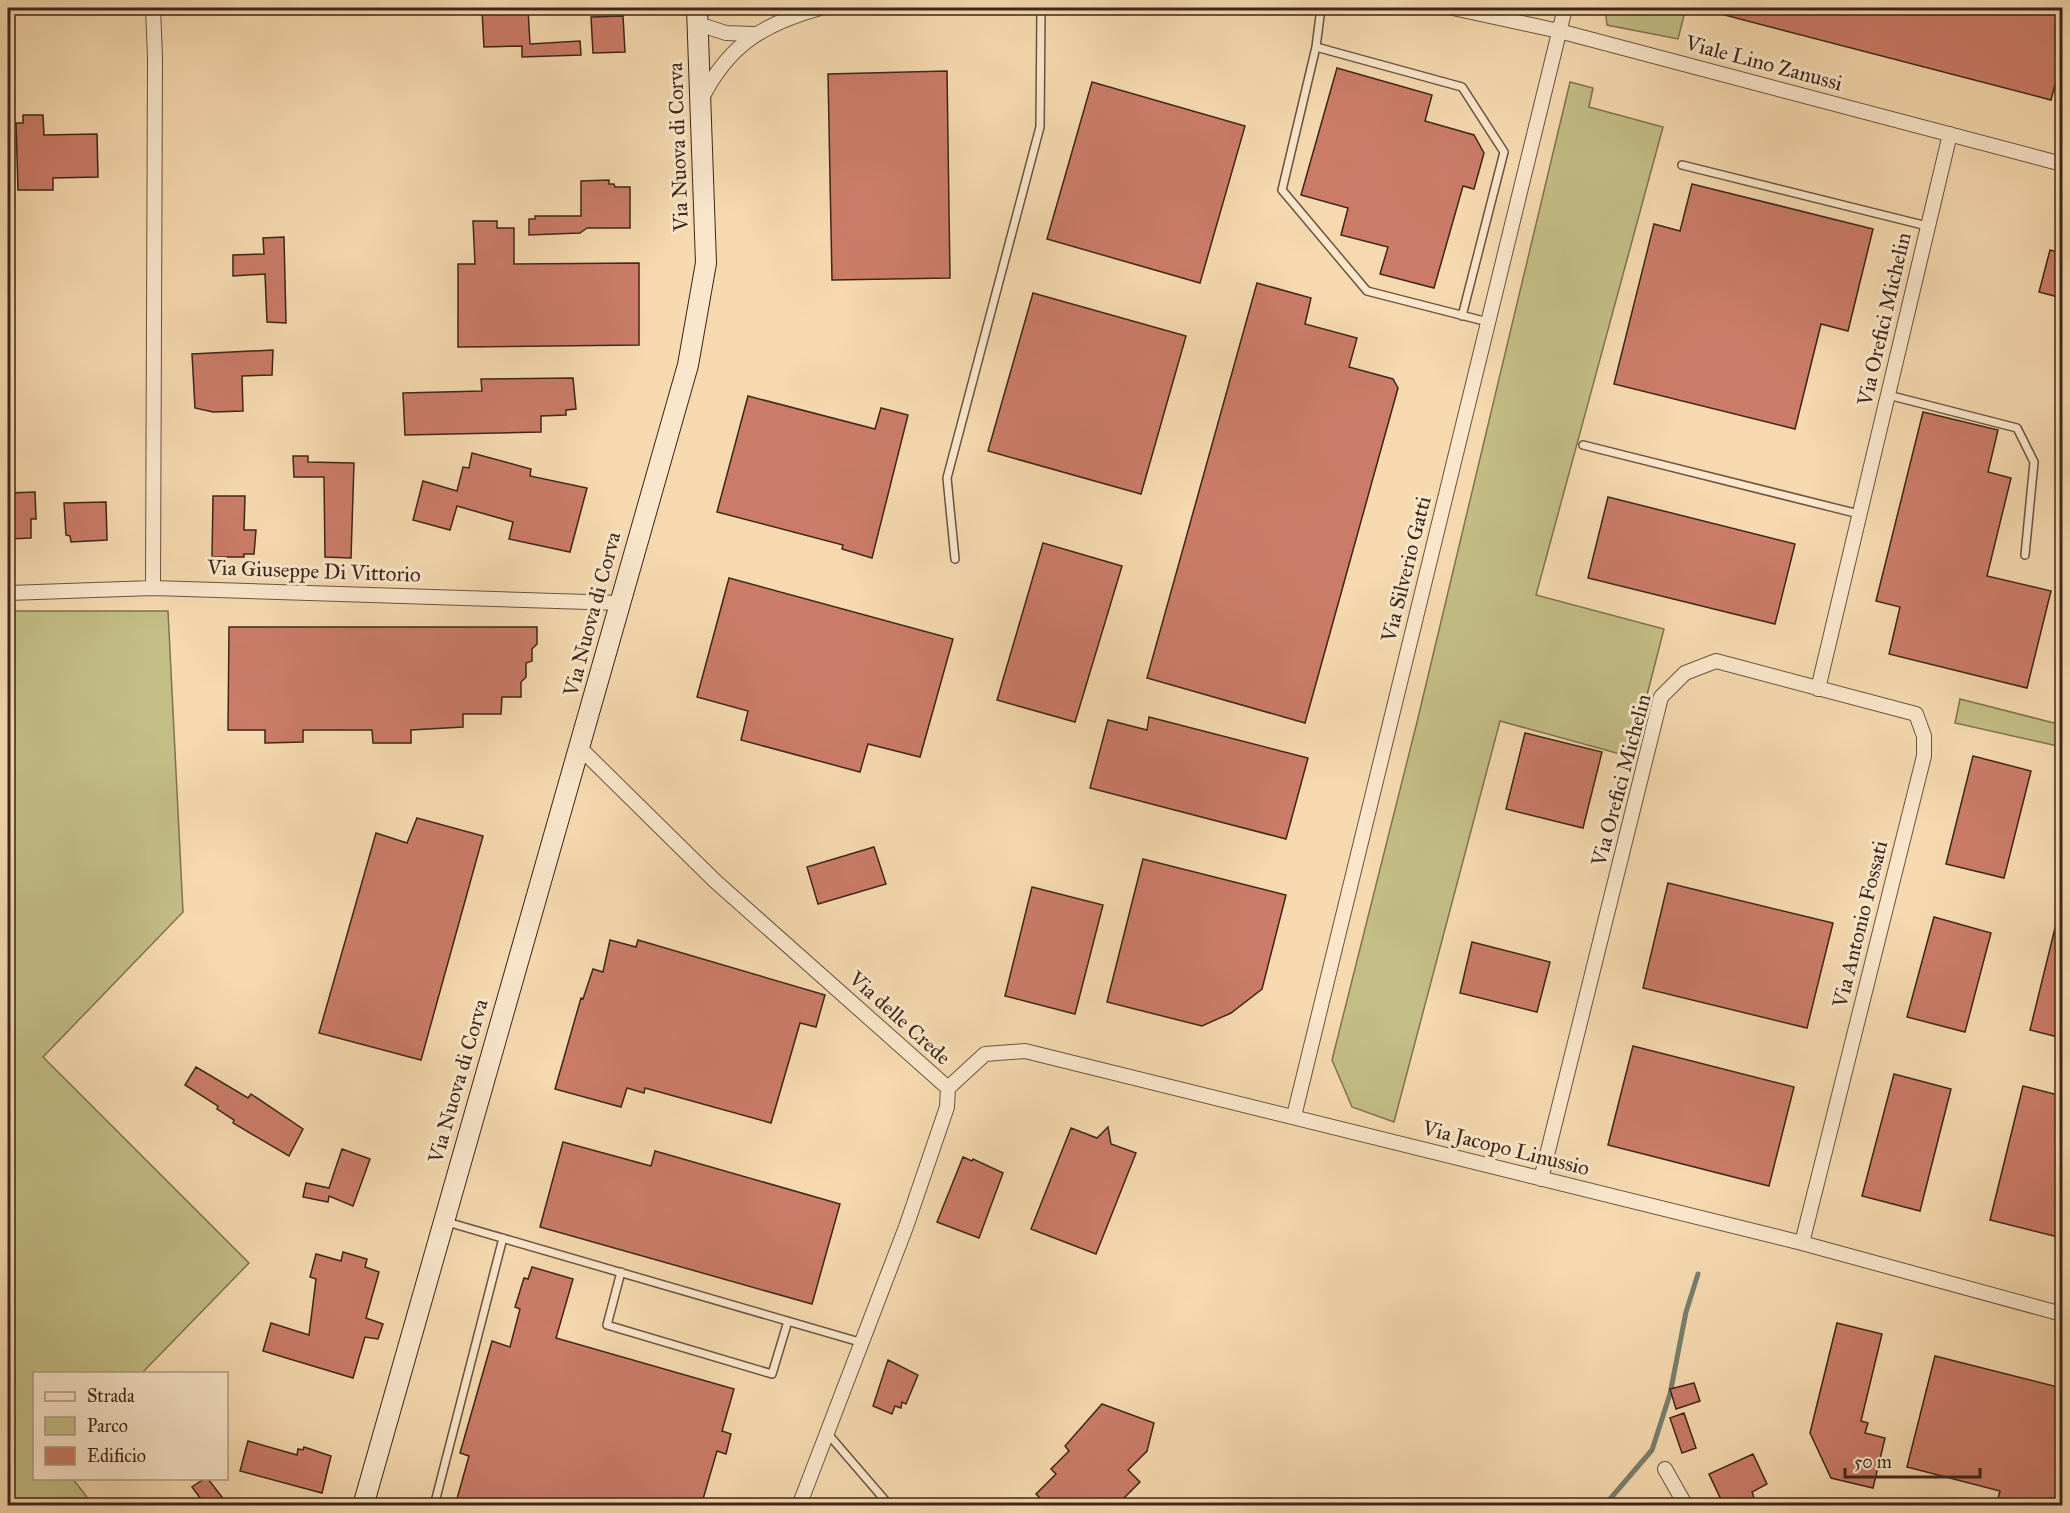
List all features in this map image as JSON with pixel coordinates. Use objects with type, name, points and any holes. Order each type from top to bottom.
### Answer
[{"type":"main road","name":"Via Nuova di Corva","points":[[363,1506],[687,365],[706,263],[698,16]]},
{"type":"street","points":[[153,8],[155,69],[153,588]]},
{"type":"street","points":[[700,102],[712,78],[753,34],[795,15],[820,8]]},
{"type":"street","name":"Viale Lino Zanussi","points":[[1453,8],[1558,31],[2062,164]]},
{"type":"street","name":"Via Silverio Gatti","points":[[1294,1116],[1565,8]]},
{"type":"street","points":[[698,16],[726,33],[753,34]]},
{"type":"street","name":"Via Orefici Michelin","points":[[1541,1179],[1661,697],[1685,673],[1716,662],[1818,689],[1950,134]]},
{"type":"street","name":"Via Giuseppe Di Vittorio","points":[[8,593],[153,588],[620,603]]},
{"type":"street","name":"Via Antonio Fossati","points":[[1802,1243],[1924,756],[1924,736],[1916,714],[1818,689]]},
{"type":"street","name":"Via delle Crede","points":[[580,748],[715,881],[948,1088],[947,1107],[940,1129],[828,1434],[799,1506]]},
{"type":"street","name":"Via Jacopo Linussio","points":[[948,1088],[985,1054],[1025,1051],[1802,1243],[2062,1314]]},
{"type":"street","points":[[1665,1469],[1686,1506]]},
{"type":"lane","points":[[955,558],[947,478],[1040,127],[1041,8]]},
{"type":"lane","points":[[1322,8],[1316,47],[1282,190],[1367,291],[1488,322]]},
{"type":"lane","points":[[1316,47],[1462,87],[1504,152],[1462,316]]},
{"type":"lane","points":[[1682,165],[1928,226]]},
{"type":"lane","points":[[1887,395],[2017,428],[2034,462],[2025,555]]},
{"type":"lane","points":[[1583,445],[1859,514]]},
{"type":"lane","points":[[444,1221],[862,1343]]},
{"type":"lane","points":[[434,1506],[503,1238]]},
{"type":"lane","points":[[621,1272],[607,1325],[772,1374],[788,1321]]},
{"type":"lane","points":[[828,1434],[890,1506]]},
{"type":"green space","points":[[1605,8],[1686,8],[1678,39],[1607,25]]},
{"type":"green space","points":[[1570,82],[1593,88],[1589,107],[1663,127],[1536,595],[1664,629],[1631,757],[1500,721],[1394,1122],[1352,1107],[1332,1060],[1417,722]]},
{"type":"green space","points":[[8,611],[168,611],[183,912],[43,1057],[249,1263],[143,1372],[33,1372],[33,1480],[74,1480],[93,1505],[8,1505]]},
{"type":"green space","points":[[1960,699],[2062,725],[2062,747],[1955,723]]},
{"type":"building","points":[[1713,8],[2062,8],[2062,57],[2051,100],[1713,12]]},
{"type":"building","points":[[528,9],[530,44],[580,41],[581,55],[522,57],[522,46],[484,47],[482,11]]},
{"type":"building","points":[[623,16],[625,52],[593,53],[591,17]]},
{"type":"building","points":[[1337,68],[1432,95],[1425,121],[1474,135],[1484,153],[1474,189],[1463,186],[1434,288],[1380,274],[1388,247],[1341,235],[1348,208],[1301,195]]},
{"type":"building","points":[[947,71],[950,278],[832,280],[828,74]]},
{"type":"building","points":[[1092,82],[1245,126],[1200,283],[1047,239]]},
{"type":"building","points":[[23,115],[43,115],[44,135],[97,134],[98,177],[53,178],[53,190],[18,190],[16,123],[23,123]]},
{"type":"building","points":[[609,180],[609,184],[614,184],[615,187],[630,187],[630,228],[587,228],[580,233],[529,235],[529,219],[535,219],[535,216],[581,216],[581,181]]},
{"type":"building","points":[[1692,184],[1873,229],[1848,331],[1821,324],[1795,429],[1614,384],[1654,224],[1680,231]]},
{"type":"building","points":[[473,221],[497,221],[497,228],[514,228],[514,264],[639,263],[639,345],[458,347],[458,264],[475,264]]},
{"type":"building","points":[[284,237],[286,323],[267,322],[265,274],[233,276],[233,255],[264,254],[263,238]]},
{"type":"building","points":[[2050,250],[2062,253],[2062,298],[2039,292]]},
{"type":"building","points":[[1257,283],[1311,298],[1305,324],[1357,338],[1349,367],[1393,379],[1398,388],[1305,723],[1147,678]]},
{"type":"building","points":[[1033,293],[1186,336],[1141,494],[988,451]]},
{"type":"building","points":[[273,350],[272,375],[242,376],[243,411],[213,412],[195,408],[192,354]]},
{"type":"building","points":[[573,378],[576,409],[566,410],[566,415],[541,416],[541,432],[405,435],[403,393],[482,391],[481,379]]},
{"type":"building","points":[[748,396],[875,429],[881,408],[908,415],[872,558],[842,549],[843,545],[717,512]]},
{"type":"building","points":[[1923,412],[1998,430],[1988,472],[2011,478],[1987,576],[2051,591],[2027,688],[1889,654],[1900,607],[1876,601]]},
{"type":"building","points":[[472,453],[531,469],[530,476],[587,488],[570,552],[509,539],[513,522],[457,506],[450,530],[413,520],[423,481],[457,491],[463,467],[469,468]]},
{"type":"building","points":[[293,456],[308,456],[308,462],[354,463],[351,558],[325,557],[324,477],[294,477]]},
{"type":"building","points":[[35,492],[36,519],[31,519],[31,538],[8,539],[8,493]]},
{"type":"building","points":[[213,496],[245,496],[244,530],[256,530],[254,554],[244,554],[244,557],[212,557]]},
{"type":"building","points":[[1608,497],[1795,544],[1775,624],[1588,578]]},
{"type":"building","points":[[106,502],[107,540],[71,542],[70,536],[66,535],[64,503]]},
{"type":"building","points":[[1043,543],[1122,566],[1075,722],[997,700]]},
{"type":"building","points":[[729,578],[953,639],[920,757],[868,744],[860,772],[741,740],[748,711],[697,697]]},
{"type":"building","points":[[229,627],[537,627],[537,644],[532,649],[532,661],[526,663],[526,677],[521,682],[521,697],[502,697],[501,714],[463,714],[463,727],[411,730],[411,743],[373,743],[372,730],[303,730],[303,742],[265,743],[265,730],[228,730]]},
{"type":"building","points":[[1149,717],[1308,758],[1286,839],[1090,788],[1108,720],[1147,730]]},
{"type":"building","points":[[1525,733],[1602,752],[1583,828],[1506,809]]},
{"type":"building","points":[[1973,756],[2031,771],[2004,878],[1946,864]]},
{"type":"building","points":[[417,818],[483,836],[421,1060],[319,1033],[376,833],[407,843]]},
{"type":"building","points":[[874,847],[886,884],[818,904],[807,867]]},
{"type":"building","points":[[1143,859],[1286,895],[1262,989],[1231,1013],[1202,1026],[1107,1002]]},
{"type":"building","points":[[1668,883],[1833,923],[1807,1028],[1643,988]]},
{"type":"building","points":[[1032,887],[1103,905],[1075,1014],[1005,996]]},
{"type":"building","points":[[1934,917],[1991,933],[1965,1032],[1907,1017]]},
{"type":"building","points":[[2057,920],[2062,921],[2062,1038],[2030,1030]]},
{"type":"building","points":[[610,940],[636,947],[638,940],[825,995],[816,1027],[800,1023],[771,1123],[645,1088],[644,1093],[627,1088],[621,1107],[555,1089],[581,998],[583,999],[593,969],[603,972]]},
{"type":"building","points":[[1472,942],[1550,962],[1537,1012],[1460,993]]},
{"type":"building","points":[[1633,1046],[1794,1087],[1769,1186],[1608,1145]]},
{"type":"building","points":[[196,1067],[248,1098],[251,1094],[303,1129],[289,1156],[233,1123],[234,1120],[217,1109],[218,1106],[185,1085]]},
{"type":"building","points":[[1894,1074],[1951,1089],[1920,1211],[1862,1196]]},
{"type":"building","points":[[2023,1086],[2062,1096],[2062,1238],[1990,1220]]},
{"type":"building","points":[[1108,1127],[1111,1144],[1136,1153],[1096,1254],[1031,1229],[1071,1128],[1097,1138]]},
{"type":"building","points":[[563,1142],[651,1166],[655,1151],[840,1204],[812,1304],[540,1227]]},
{"type":"building","points":[[342,1149],[370,1159],[353,1206],[329,1196],[328,1202],[303,1197],[306,1183],[329,1188]]},
{"type":"building","points":[[963,1157],[972,1161],[973,1159],[1003,1173],[979,1238],[937,1222]]},
{"type":"building","points":[[343,1252],[367,1259],[365,1267],[379,1272],[366,1318],[383,1324],[378,1339],[365,1337],[353,1378],[263,1351],[271,1323],[309,1335],[316,1279],[310,1277],[316,1254],[341,1261]]},
{"type":"building","points":[[532,1267],[573,1279],[556,1338],[734,1389],[722,1431],[731,1434],[726,1454],[717,1451],[701,1506],[455,1506],[469,1456],[460,1453],[492,1341],[510,1347],[520,1309],[515,1307],[524,1278],[528,1279]]},
{"type":"building","points":[[1837,1323],[1882,1334],[1861,1421],[1868,1423],[1865,1433],[1885,1438],[1873,1488],[1831,1478],[1810,1433]]},
{"type":"building","points":[[1935,1356],[2062,1388],[2062,1506],[1996,1506],[2000,1491],[1907,1467]]},
{"type":"building","points":[[888,1360],[918,1375],[906,1404],[902,1402],[901,1408],[895,1406],[892,1414],[873,1406]]},
{"type":"building","points":[[1694,1383],[1700,1401],[1676,1409],[1670,1389]]},
{"type":"building","points":[[1102,1404],[1154,1423],[1147,1451],[1128,1470],[1140,1482],[1116,1506],[1030,1506],[1039,1497],[1036,1494],[1056,1474],[1051,1469],[1069,1451],[1065,1446]]},
{"type":"building","points":[[1684,1413],[1696,1448],[1682,1453],[1670,1418]]},
{"type":"building","points":[[248,1441],[297,1455],[298,1449],[303,1450],[304,1447],[331,1456],[322,1493],[240,1471]]},
{"type":"building","points":[[1753,1454],[1767,1484],[1752,1492],[1757,1506],[1724,1506],[1709,1474]]},
{"type":"building","points":[[202,1480],[209,1480],[229,1506],[206,1506],[192,1487]]},
{"type":"waterway","points":[[1604,1506],[1652,1450],[1670,1394],[1686,1312],[1698,1274]]}]
